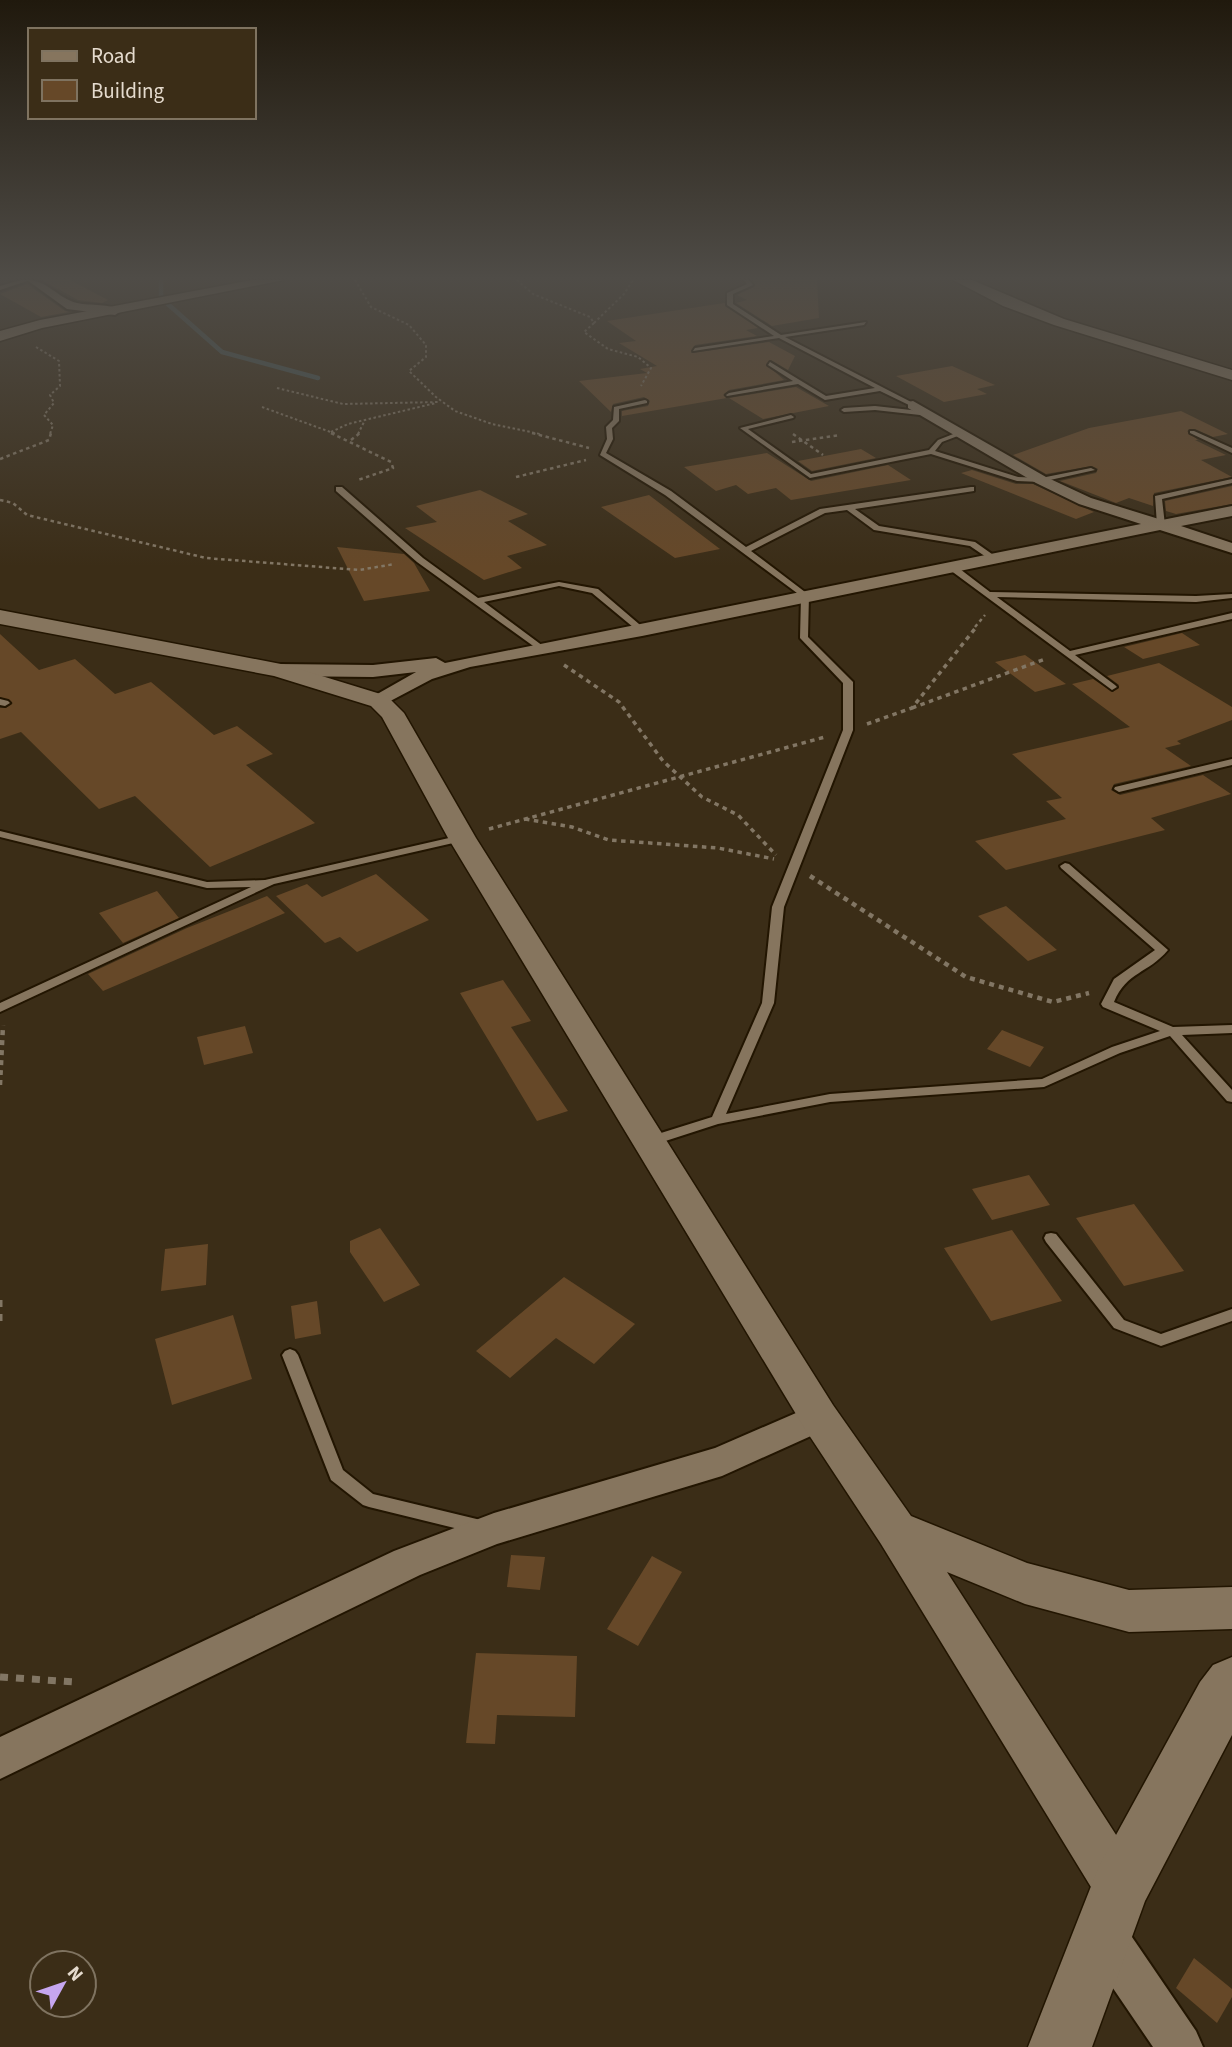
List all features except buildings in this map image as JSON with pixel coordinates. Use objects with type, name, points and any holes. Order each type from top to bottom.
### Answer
[{"type":"main road","points":[[1060,2047],[1111,1910],[1220,1701],[1232,1684]]},
{"type":"street","points":[[913,405],[1041,480],[1085,501],[1232,548]]},
{"type":"street","points":[[379,701],[425,675],[466,662],[1232,511]]},
{"type":"street","points":[[0,617],[278,670],[379,701],[391,713],[462,838],[819,1417],[896,1530],[1111,1910],[1181,2047]]},
{"type":"street","points":[[278,670],[373,671],[466,662]]},
{"type":"street","points":[[0,1759],[43,1735],[407,1563],[494,1529],[722,1461],[819,1417]]},
{"type":"street","points":[[896,1530],[1025,1583],[1129,1611],[1232,1608]]},
{"type":"lane","points":[[788,376],[825,398],[881,389]]},
{"type":"lane","points":[[855,376],[913,405]]},
{"type":"lane","points":[[729,395],[798,382]]},
{"type":"lane","points":[[645,402],[616,408],[616,421],[608,427],[610,439],[602,454],[668,493],[805,595],[804,638],[848,682],[848,730],[778,907],[768,1003],[717,1119]]},
{"type":"lane","points":[[844,410],[888,409],[932,415]]},
{"type":"lane","points":[[791,417],[743,428],[810,476],[931,452],[1017,479],[1041,480],[1091,470]]},
{"type":"lane","points":[[1192,432],[1232,451]]},
{"type":"lane","points":[[931,452],[940,441],[961,433]]},
{"type":"lane","points":[[1161,526],[1158,498],[1232,481]]},
{"type":"lane","points":[[339,489],[420,560],[539,646]]},
{"type":"lane","points":[[744,551],[823,511],[971,489]]},
{"type":"lane","points":[[848,508],[877,528],[972,544],[995,559]]},
{"type":"lane","points":[[953,568],[1112,687]]},
{"type":"lane","points":[[477,601],[559,584],[595,591],[642,629]]},
{"type":"lane","points":[[988,594],[1196,598],[1232,596]]},
{"type":"lane","points":[[1069,654],[1232,616]]},
{"type":"lane","points":[[1119,789],[1232,762]]},
{"type":"lane","points":[[0,834],[207,885],[270,882],[462,838]]},
{"type":"lane","points":[[1065,866],[1162,950],[1150,963],[1125,972],[1113,986],[1107,1004],[1172,1031],[1232,1098]]},
{"type":"lane","points":[[2,1008],[270,882]]},
{"type":"lane","points":[[650,1141],[717,1119],[830,1098],[1044,1083],[1116,1050],[1172,1031],[1232,1028]]},
{"type":"lane","points":[[1051,1238],[1119,1324],[1161,1340],[1232,1315]]},
{"type":"lane","points":[[290,1355],[337,1475],[369,1500],[494,1529]]},
{"type":"path","points":[[0,459],[49,440],[53,425],[44,415],[54,402],[50,395],[60,386],[60,376]]},
{"type":"path","points":[[415,376],[441,402],[457,411],[506,426],[568,439],[602,454]]},
{"type":"path","points":[[645,402],[636,393],[646,376]]},
{"type":"path","points":[[277,388],[343,404],[441,402]]},
{"type":"path","points":[[331,432],[441,402]]},
{"type":"path","points":[[262,407],[351,440],[391,462],[393,468],[351,482],[339,489]]},
{"type":"path","points":[[775,421],[828,458]]},
{"type":"path","points":[[351,440],[359,434],[364,422]]},
{"type":"path","points":[[767,445],[840,435]]},
{"type":"path","points":[[516,477],[587,460],[610,459]]},
{"type":"path","points":[[0,500],[13,503],[27,515],[206,558],[359,570],[420,560]]},
{"type":"path","points":[[912,708],[988,611],[988,594]]},
{"type":"path","points":[[462,838],[578,802],[682,778],[848,730],[974,687],[1030,662],[1069,654]]},
{"type":"path","points":[[524,819],[572,827],[608,840],[718,848],[782,861]]},
{"type":"path","points":[[0,1086],[2,1008]]},
{"type":"path","points":[[0,1300],[0,1325]]},
{"type":"path","points":[[0,1677],[144,1687]]},
{"type":"waterway","points":[[309,376],[318,378]]}]
